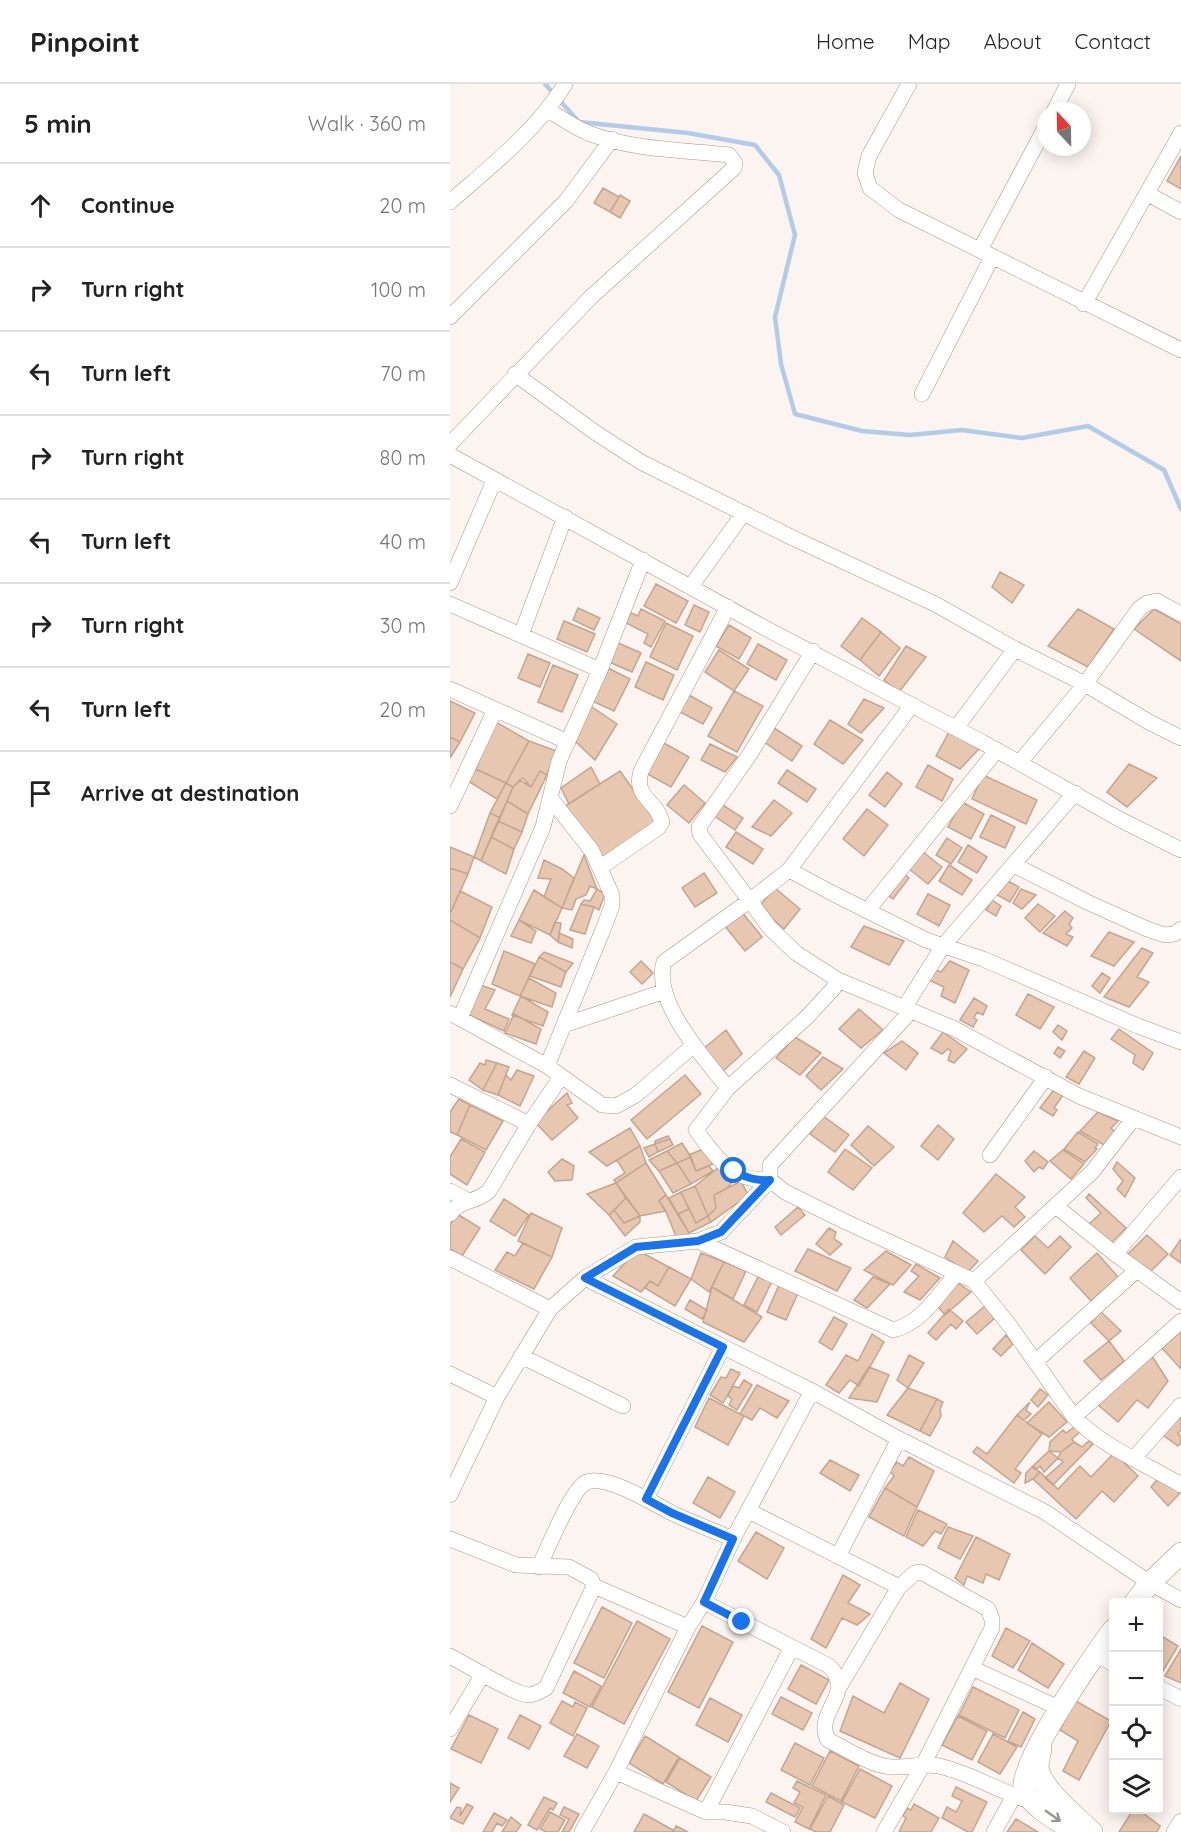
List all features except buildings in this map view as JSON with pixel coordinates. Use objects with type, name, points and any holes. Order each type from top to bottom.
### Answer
[{"type":"street","points":[[450,202],[508,150],[551,106],[565,84]]},
{"type":"street","points":[[909,84],[869,156],[865,173],[870,188],[899,210],[1084,304],[1110,314],[1181,350]]},
{"type":"street","points":[[1059,102],[1068,84]]},
{"type":"street","points":[[450,444],[515,374],[619,270],[734,168],[735,163],[729,154],[636,145],[588,133],[551,106]]},
{"type":"street","points":[[1084,304],[1181,133]]},
{"type":"street","points":[[450,317],[566,201],[612,140]]},
{"type":"street","points":[[922,394],[1037,145]]},
{"type":"street","points":[[1148,194],[1181,212]]},
{"type":"street","points":[[515,374],[640,462],[935,604],[1181,738]]},
{"type":"street","points":[[450,456],[1020,762],[1121,820],[1181,850]]},
{"type":"street","points":[[450,583],[494,481]]},
{"type":"street","points":[[691,586],[744,514]]},
{"type":"street","points":[[521,635],[565,517]]},
{"type":"street","points":[[643,560],[600,670],[556,769],[543,827],[455,1016],[547,1066],[602,1105],[616,1106],[644,1089],[694,1045]]},
{"type":"street","points":[[1020,762],[1085,684],[1139,609],[1147,603],[1157,601],[1181,614]]},
{"type":"street","points":[[450,604],[600,670]]},
{"type":"street","points":[[601,867],[658,828],[662,822],[660,815],[641,791],[638,781],[641,771],[728,607]]},
{"type":"street","points":[[956,728],[1015,649]]},
{"type":"street","points":[[813,651],[750,754],[699,827],[700,834],[749,901],[770,928],[796,953],[838,980],[955,1029],[1079,1096],[1181,1137]]},
{"type":"street","points":[[450,689],[568,742]]},
{"type":"street","points":[[728,1088],[694,1045],[673,1012],[665,991],[662,969],[664,962],[789,870],[912,705]]},
{"type":"street","points":[[450,806],[495,710]]},
{"type":"street","points":[[867,911],[997,750]]},
{"type":"street","points":[[450,1495],[497,1397],[550,1309],[585,1278],[636,1247],[698,1241],[721,1232],[770,1180],[770,1165],[908,1009],[943,946],[1075,793]]},
{"type":"street","points":[[547,1066],[612,906],[612,894],[592,851],[551,799]]},
{"type":"street","points":[[1014,865],[1147,929],[1165,935],[1174,934],[1181,929]]},
{"type":"street","points":[[789,870],[867,911],[943,946],[983,959],[1138,1026],[1181,1042]]},
{"type":"street","points":[[838,980],[833,989],[806,1018],[728,1088],[696,1130],[716,1158],[734,1171],[753,1179],[770,1180],[785,1192],[974,1281],[1010,1326],[1074,1417],[1085,1428],[1106,1444],[1181,1485]]},
{"type":"street","points":[[564,1024],[665,991]]},
{"type":"street","points":[[450,1214],[455,1206],[482,1198],[489,1191],[529,1124],[561,1077]]},
{"type":"street","points":[[990,1155],[1046,1077]]},
{"type":"street","points":[[450,1085],[529,1124]]},
{"type":"street","points":[[974,1281],[1057,1207],[1092,1172],[1134,1118]]},
{"type":"street","points":[[1115,1254],[1181,1177]]},
{"type":"street","points":[[450,1191],[469,1201]]},
{"type":"street","points":[[1057,1207],[1115,1254],[1181,1302]]},
{"type":"street","points":[[698,1241],[893,1330],[902,1328],[920,1317],[957,1274]]},
{"type":"street","points":[[450,1258],[550,1309]]},
{"type":"street","points":[[1035,1362],[1137,1270]]},
{"type":"street","points":[[585,1278],[812,1391],[899,1439],[1045,1512],[1150,1584],[1181,1600]]},
{"type":"street","points":[[1074,1417],[1181,1321]]},
{"type":"street","points":[[646,1499],[723,1347]]},
{"type":"street","points":[[521,1356],[623,1407]]},
{"type":"street","points":[[450,1374],[497,1397]]},
{"type":"street","points":[[582,1832],[616,1772],[688,1627],[704,1602],[733,1539],[812,1391]]},
{"type":"street","points":[[1133,1459],[1181,1405]]},
{"type":"street","points":[[838,1556],[899,1439]]},
{"type":"street","points":[[539,1567],[575,1492],[586,1482],[599,1481],[625,1489],[672,1513],[733,1539]]},
{"type":"street","points":[[748,1511],[899,1587]]},
{"type":"street","points":[[450,1539],[516,1565],[569,1567],[591,1579],[594,1586],[688,1627]]},
{"type":"street","points":[[1138,1598],[1181,1553]]},
{"type":"street","points":[[884,1832],[923,1765],[992,1628],[993,1619],[988,1609],[921,1572],[915,1573],[899,1587],[840,1686],[825,1723],[824,1732],[828,1740],[877,1765],[895,1767],[923,1765],[940,1766],[962,1772],[1022,1798],[1076,1832]]},
{"type":"street","points":[[450,1656],[527,1695],[537,1694],[546,1688],[594,1586]]},
{"type":"street","points":[[704,1602],[829,1666],[837,1675],[840,1686]]},
{"type":"street","points":[[994,1832],[1022,1798],[1023,1779],[1045,1735],[1061,1709],[1104,1659],[1109,1642]]},
{"type":"street","points":[[706,1812],[792,1647]]},
{"type":"street","points":[[972,1668],[1061,1709]]},
{"type":"street","points":[[450,1729],[483,1674]]},
{"type":"street","points":[[1163,1690],[1181,1699]]},
{"type":"street","points":[[1045,1735],[1038,1768],[1042,1778],[1092,1832]]},
{"type":"street","points":[[616,1772],[706,1812],[752,1816],[777,1831]]},
{"type":"street","points":[[1174,1832],[1181,1821]]},
{"type":"waterway","points":[[545,84],[579,122],[688,133],[755,145],[779,175],[795,235],[775,317],[781,364],[795,414],[862,431],[910,435],[962,430],[1022,438],[1088,426],[1164,470],[1181,509]]},
{"type":"route","points":[[734,1171],[747,1178],[759,1181],[770,1180],[721,1232],[698,1241],[636,1247],[585,1278],[723,1347],[646,1499],[672,1513],[733,1539],[704,1602],[742,1622]]}]
